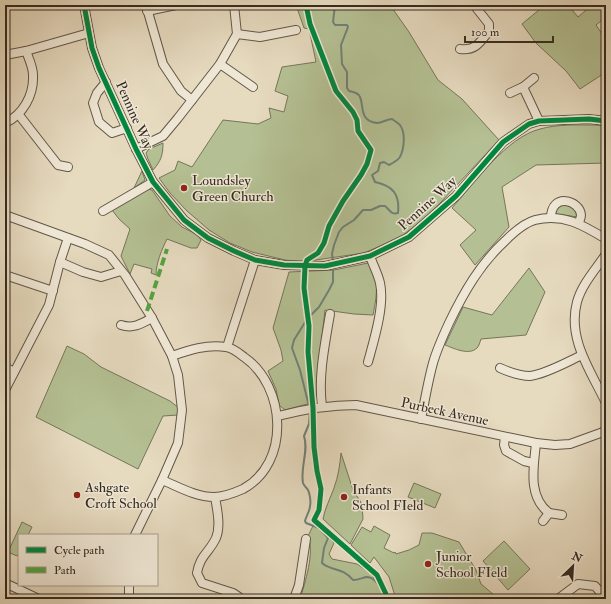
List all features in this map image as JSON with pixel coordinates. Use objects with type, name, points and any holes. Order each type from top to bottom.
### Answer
[{"type":"street","name":"Pennine Way","points":[[84,5],[88,33],[100,68],[136,149],[153,182],[184,220],[208,238],[234,252],[255,260],[284,265],[312,266],[333,264],[370,256],[410,237],[456,196],[503,142],[529,124],[538,121],[589,119],[606,121]]},
{"type":"street","points":[[176,5],[147,8],[163,64],[182,91],[192,100]]},
{"type":"street","points":[[136,149],[163,136],[220,64],[237,34],[234,5]]},
{"type":"street","points":[[460,49],[471,49],[479,44],[489,31],[489,24],[474,5]]},
{"type":"street","points":[[237,34],[260,37],[296,30]]},
{"type":"street","points":[[5,56],[88,33]]},
{"type":"street","points":[[5,123],[19,115],[31,92],[33,74],[26,51]]},
{"type":"street","points":[[220,64],[253,87]]},
{"type":"street","points":[[510,93],[523,87],[534,78]]},
{"type":"street","name":"Pennine Way","points":[[106,82],[97,93],[93,103],[99,122],[112,133],[127,128]]},
{"type":"street","points":[[523,87],[538,121]]},
{"type":"street","points":[[19,115],[58,165],[68,167]]},
{"type":"street","points":[[102,211],[153,182]]},
{"type":"street","points":[[551,218],[551,211],[554,205],[560,201],[564,201],[572,203],[579,209],[581,213],[579,224]]},
{"type":"street","points":[[5,215],[85,244],[109,255],[122,270],[152,318],[172,356],[178,375],[182,410],[178,442],[162,480],[135,534]]},
{"type":"street","points":[[421,419],[434,362],[441,340],[460,301],[475,275],[495,250],[516,230],[534,220],[551,218],[569,220],[606,239]]},
{"type":"street","points":[[5,390],[49,305],[68,238]]},
{"type":"street","points":[[606,254],[583,288],[577,302],[575,321],[577,339],[582,355],[606,403]]},
{"type":"street","points":[[368,362],[377,328],[380,306],[380,284],[370,256]]},
{"type":"street","points":[[227,347],[255,260]]},
{"type":"street","points":[[60,262],[83,272],[101,277],[122,270]]},
{"type":"street","points":[[5,275],[53,291]]},
{"type":"street","points":[[322,406],[320,395],[321,377],[330,314]]},
{"type":"street","points":[[121,325],[129,328],[140,325],[152,318]]},
{"type":"street","points":[[162,480],[199,495],[215,497],[233,494],[258,478],[268,465],[277,438],[278,416],[265,378],[252,362],[235,350],[227,347],[214,346],[191,350],[172,356]]},
{"type":"street","points":[[504,368],[519,375],[534,375],[582,355]]},
{"type":"street","points":[[5,367],[14,372]]},
{"type":"street","name":"Purbeck Avenue","points":[[278,416],[322,406],[356,405],[536,443],[555,445],[570,444],[606,431]]},
{"type":"street","points":[[505,436],[504,445],[506,451],[524,461],[533,463]]},
{"type":"street","points":[[536,443],[532,477],[540,504],[549,513],[562,515]]},
{"type":"street","points":[[215,497],[218,516],[216,537],[198,563],[197,574],[202,583],[233,593],[239,597]]},
{"type":"street","points":[[543,521],[549,513]]},
{"type":"street","points":[[294,599],[299,585],[306,539]]},
{"type":"street","points":[[5,583],[39,599]]},
{"type":"street","points":[[558,599],[578,584],[595,586],[606,599]]},
{"type":"street","points":[[129,586],[129,599]]},
{"type":"green space","points":[[296,5],[390,5],[409,32],[438,80],[462,99],[499,140],[427,217],[399,238],[364,253],[302,262],[285,260],[252,252],[230,243],[209,230],[187,211],[170,193],[159,178],[175,170],[178,161],[192,167],[223,120],[258,124],[271,118],[269,108],[284,112],[288,96],[275,91],[282,67],[316,62],[309,29],[304,28]]},
{"type":"green space","points":[[545,5],[568,5],[578,17],[592,5],[606,5],[606,17],[596,25],[606,40],[606,72],[580,89],[566,71],[536,43],[522,24]]},
{"type":"green space","points":[[554,126],[606,126],[606,163],[536,165],[502,187],[509,227],[475,265],[460,245],[476,230],[452,208],[470,186],[503,151],[515,141],[528,134],[540,129]]},
{"type":"green space","points":[[163,143],[161,158],[153,170],[146,153],[149,149]]},
{"type":"green space","points":[[142,171],[145,180],[134,188]]},
{"type":"green space","points":[[147,189],[152,190],[170,216],[182,227],[198,235],[201,240],[197,248],[191,248],[167,239],[158,261],[156,275],[151,273],[152,269],[134,264],[130,274],[121,256],[130,229],[112,210]]},
{"type":"green space","points":[[564,203],[576,208],[578,217],[555,214],[556,206]]},
{"type":"green space","points":[[368,263],[375,274],[376,281],[376,295],[373,315],[325,310],[315,402],[285,410],[279,405],[276,389],[268,371],[283,361],[281,350],[273,328],[289,272],[334,270]]},
{"type":"green space","points":[[529,268],[545,292],[526,335],[481,339],[477,348],[470,351],[461,351],[445,345],[463,307],[492,315]]},
{"type":"green space","points":[[67,346],[84,354],[101,367],[170,401],[179,408],[178,415],[163,416],[138,469],[36,417]]},
{"type":"green space","name":"Infants School FIeld","points":[[341,453],[353,490],[362,504],[363,519],[350,544],[323,519],[326,507],[337,480]]},
{"type":"green space","points":[[414,483],[441,494],[435,508],[408,497]]},
{"type":"green space","points":[[22,522],[32,527],[28,534],[18,534],[17,556],[8,552]]},
{"type":"green space","points":[[315,522],[334,543],[329,554],[332,559],[357,564],[371,573],[384,596],[384,599],[300,599],[307,576],[310,559],[310,543],[308,536]]},
{"type":"green space","name":"Junior School FIeld","points":[[374,526],[390,535],[384,548],[394,553],[395,552],[396,554],[419,545],[422,533],[432,533],[459,542],[476,570],[481,584],[494,595],[490,599],[396,599],[389,577],[374,557],[370,563],[351,545],[362,527],[371,532]]},
{"type":"green space","points":[[504,541],[530,569],[508,590],[483,561]]},
{"type":"waterway","points":[[333,261],[332,254],[339,232],[343,227],[354,220],[363,210],[371,210],[380,206],[385,206],[392,213],[398,213],[398,201],[394,192],[386,186],[375,182],[372,175],[378,171],[380,163],[384,162],[389,165],[400,157],[403,150],[404,141],[402,128],[392,119],[377,123],[371,122],[367,119],[363,113],[359,95],[355,92],[349,91],[347,88],[347,72],[342,64],[341,45],[348,27],[347,25],[335,25],[333,22],[335,5]]},
{"type":"waterway","points":[[309,406],[300,370],[292,348],[294,340],[307,319],[319,307],[329,290],[333,282],[333,266]]},
{"type":"waterway","points":[[310,410],[309,424],[304,436],[306,448],[302,477],[303,484],[308,490],[310,496],[309,510],[305,521],[306,523],[319,528],[328,538],[324,548],[322,563],[345,573],[353,580],[366,577],[373,579],[380,589],[384,599]]},
{"type":"marked path","points":[[147,311],[167,249]]},
{"type":"cycle path","points":[[84,5],[92,48],[99,68],[136,149],[153,182],[184,220],[208,238],[255,260],[284,265],[325,266],[370,256],[409,237],[456,196],[503,142],[529,124],[539,121],[589,119],[606,121]]},
{"type":"cycle path","points":[[306,5],[310,24],[336,91],[353,112],[357,120],[358,131],[371,150],[367,164],[361,175],[343,201],[329,226],[324,243],[318,253],[307,260],[305,266],[304,288],[309,326],[308,352],[313,408],[314,447],[321,489],[319,510],[314,520],[377,575],[386,594],[386,599]]},
{"type":"place","name":"Loundsley Green Church","points":[[184,188]]},
{"type":"place","name":"Ashgate Croft School","points":[[77,495]]},
{"type":"place","name":"Infants School FIeld","points":[[344,497]]},
{"type":"place","name":"Junior School FIeld","points":[[428,564]]}]
